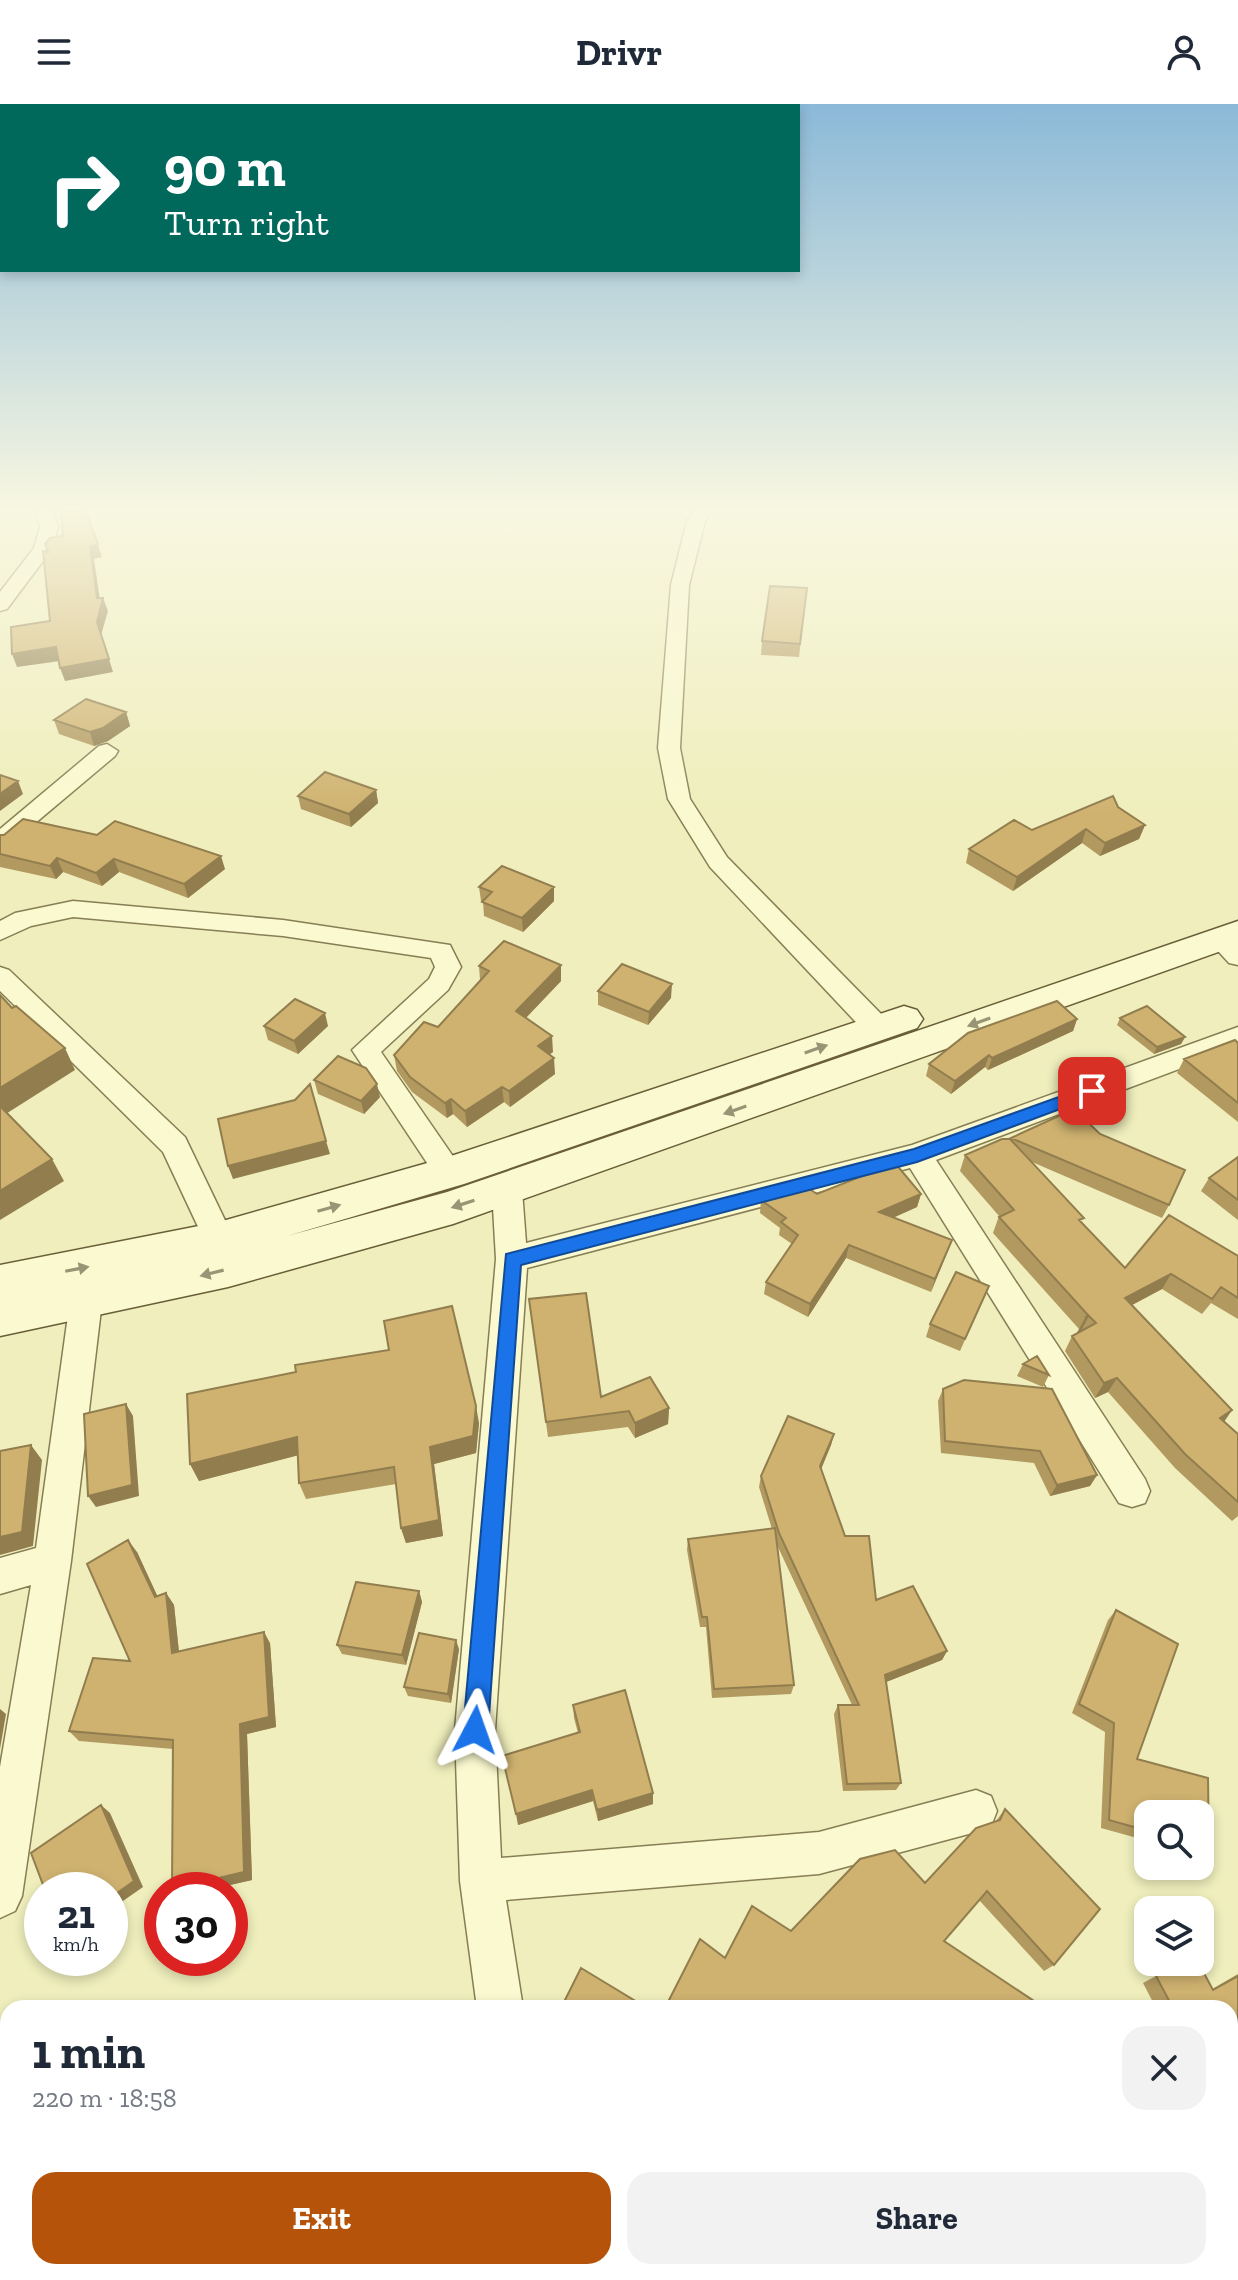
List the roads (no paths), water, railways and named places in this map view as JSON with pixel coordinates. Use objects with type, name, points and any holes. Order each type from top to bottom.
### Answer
[{"type":"main road","points":[[0,1317],[275,1258],[376,1231],[507,1190],[608,1137],[878,1028],[1131,954],[1233,933]]},
{"type":"main road","points":[[0,1283],[219,1239],[449,1173],[608,1137],[1131,954]]},
{"type":"street","points":[[678,611],[669,748],[679,799],[718,862],[878,1028]]},
{"type":"street","points":[[0,841],[107,751]]},
{"type":"street","points":[[0,904],[24,919]]},
{"type":"street","points":[[0,932],[24,919],[73,909],[283,928],[441,951],[448,967],[439,984],[366,1050],[449,1173]]},
{"type":"street","points":[[0,976],[175,1145],[219,1239]]},
{"type":"street","points":[[512,1259],[917,1155],[1238,1037]]},
{"type":"street","points":[[917,1155],[1132,1491]]},
{"type":"street","points":[[499,2000],[481,1881],[475,1730],[512,1259],[507,1190]]},
{"type":"street","points":[[0,1896],[53,1561],[86,1301]]},
{"type":"street","points":[[0,1576],[53,1561]]},
{"type":"street","points":[[481,1881],[819,1853],[976,1811]]}]
